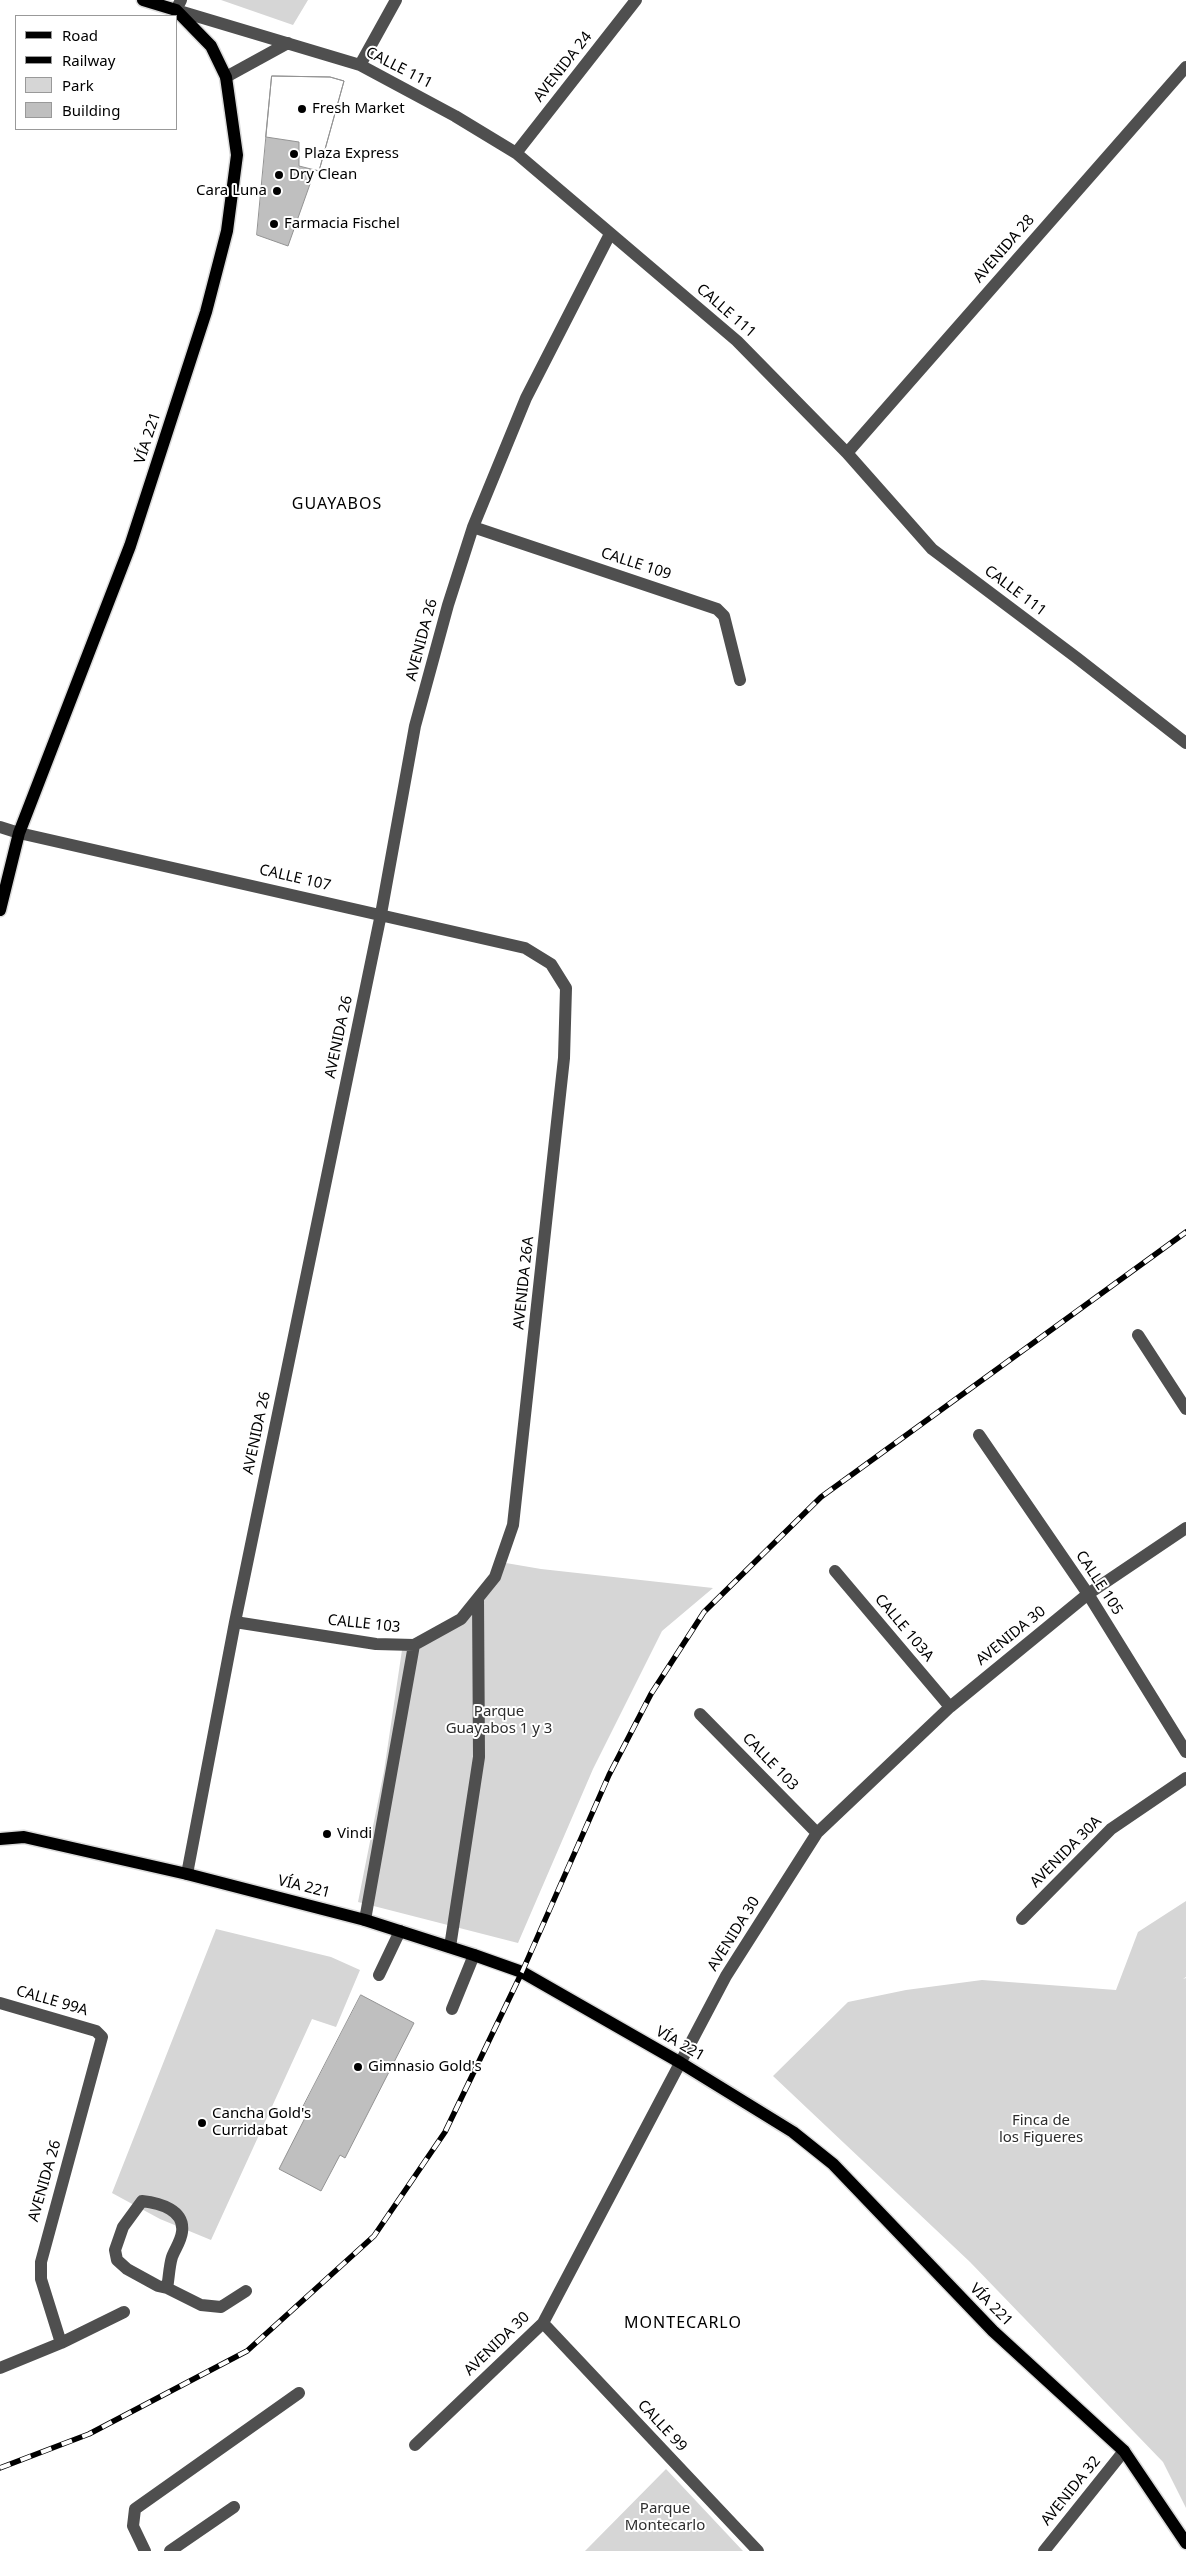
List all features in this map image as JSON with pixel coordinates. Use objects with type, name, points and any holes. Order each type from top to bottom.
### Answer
[{"type":"main road","name":"VÍA 221","points":[[0,910],[20,833],[130,546],[206,312],[227,231],[237,155],[226,77],[211,46],[178,5],[144,0]]},
{"type":"main road","name":"VÍA 221","points":[[0,1839],[24,1837],[187,1874],[400,1930],[522,1972],[681,2062],[793,2132],[833,2164],[994,2331],[1124,2451],[1186,2543]]},
{"type":"street","points":[[360,65],[396,0]]},
{"type":"street","name":"AVENIDA 24","points":[[516,153],[636,0]]},
{"type":"street","name":"CALLE 111","points":[[178,5],[288,43],[360,65],[455,116],[516,153],[737,341],[846,453],[932,549],[1186,743]]},
{"type":"street","points":[[226,77],[288,43]]},
{"type":"street","name":"AVENIDA 28","points":[[846,453],[1186,66]]},
{"type":"street","name":"AVENIDA 26","points":[[187,1874],[235,1622],[381,914],[415,726],[448,605],[473,527],[526,398],[610,234]]},
{"type":"street","name":"CALLE 109","points":[[473,527],[717,609],[724,616],[740,680]]},
{"type":"street","name":"CALLE 107","points":[[0,827],[525,948],[552,964],[566,988]]},
{"type":"street","name":"AVENIDA 26A","points":[[495,1577],[513,1525],[564,1058],[566,988]]},
{"type":"street","points":[[1138,1335],[1186,1409]]},
{"type":"street","name":"CALLE 105","points":[[980,1435],[1088,1594],[1186,1752]]},
{"type":"street","name":"AVENIDA 30","points":[[415,2445],[543,2323],[726,1976],[817,1833],[950,1707],[1088,1594],[1186,1528]]},
{"type":"street","name":"CALLE 103A","points":[[835,1571],[950,1707]]},
{"type":"street","name":"CALLE 103","points":[[235,1622],[376,1644],[414,1645],[461,1619],[495,1577]]},
{"type":"street","points":[[450,1947],[479,1757],[478,1598]]},
{"type":"street","points":[[365,1920],[414,1645]]},
{"type":"street","name":"CALLE 103","points":[[700,1714],[817,1833]]},
{"type":"street","name":"AVENIDA 30A","points":[[1022,1919],[1111,1828],[1186,1778]]},
{"type":"street","points":[[379,1975],[400,1930]]},
{"type":"street","points":[[452,2009],[474,1955]]},
{"type":"street","name":"CALLE 99A","points":[[0,2003],[96,2031]]},
{"type":"street","name":"AVENIDA 26","points":[[61,2343],[42,2279],[41,2262],[44,2244],[102,2038],[100,2033],[96,2031]]},
{"type":"street","points":[[167,2288],[172,2259],[182,2234],[183,2221],[178,2214],[167,2207],[142,2201],[123,2227],[115,2250],[117,2260],[127,2269],[158,2286],[167,2288],[201,2305],[221,2307],[246,2290]]},
{"type":"street","points":[[0,2368],[61,2343],[124,2312]]},
{"type":"street","name":"CALLE 99","points":[[543,2323],[758,2551]]},
{"type":"street","points":[[145,2551],[133,2526],[135,2508],[299,2394]]},
{"type":"street","name":"AVENIDA 32","points":[[1044,2551],[1124,2451]]},
{"type":"street","points":[[170,2551],[234,2507]]},
{"type":"green space","points":[[221,0],[308,0],[293,25]]},
{"type":"green space","name":"Parque Guayabos 1 y 3","points":[[500,1562],[541,1569],[713,1588],[662,1631],[593,1769],[518,1943],[358,1902],[384,1771],[402,1650],[452,1623]]},
{"type":"green space","name":"Finca de los Figueres","points":[[1186,1901],[1186,1977],[1183,1979],[1186,1978],[1186,2508],[1163,2462],[970,2262],[773,2076],[848,2002],[906,1990],[982,1980],[1116,1990],[1138,1932]]},
{"type":"green space","name":"Cancha Gold's Curridabat","points":[[216,1929],[331,1957],[360,1970],[336,2027],[312,2019],[211,2240],[160,2219],[112,2193]]},
{"type":"green space","name":"Parque Montecarlo","points":[[666,2469],[743,2551],[585,2551]]},
{"type":"building","name":"Plaza Express","points":[[272,76],[330,77],[344,81],[319,171],[315,170],[288,246],[257,235]]},
{"type":"building","name":"Fresh Market","points":[[272,76],[330,77],[344,81],[319,171],[299,166],[299,142],[266,137]]},
{"type":"building","name":"Gimnasio Gold's","points":[[361,1995],[414,2023],[345,2158],[340,2155],[321,2191],[279,2169],[307,2114],[301,2111]]},
{"type":"railway","points":[[0,2468],[89,2434],[247,2351],[374,2236],[445,2132],[522,1972],[609,1775],[651,1694],[704,1612],[821,1497],[1186,1232]]},
{"type":"place","name":"Fresh Market","points":[[302,109]]},
{"type":"place","name":"Plaza Express","points":[[294,154]]},
{"type":"place","name":"Dry Clean","points":[[279,175]]},
{"type":"place","name":"Cara Luna","points":[[277,191]]},
{"type":"place","name":"Farmacia Fischel","points":[[274,224]]},
{"type":"place","name":"Vindi","points":[[327,1834]]},
{"type":"place","name":"Gimnasio Gold's","points":[[358,2067]]},
{"type":"place","name":"Cancha Gold's Curridabat","points":[[202,2123]]},
{"type":"district","name":"GUAYABOS","points":[[337,504]]},
{"type":"district","name":"MONTECARLO","points":[[683,2323]]}]
